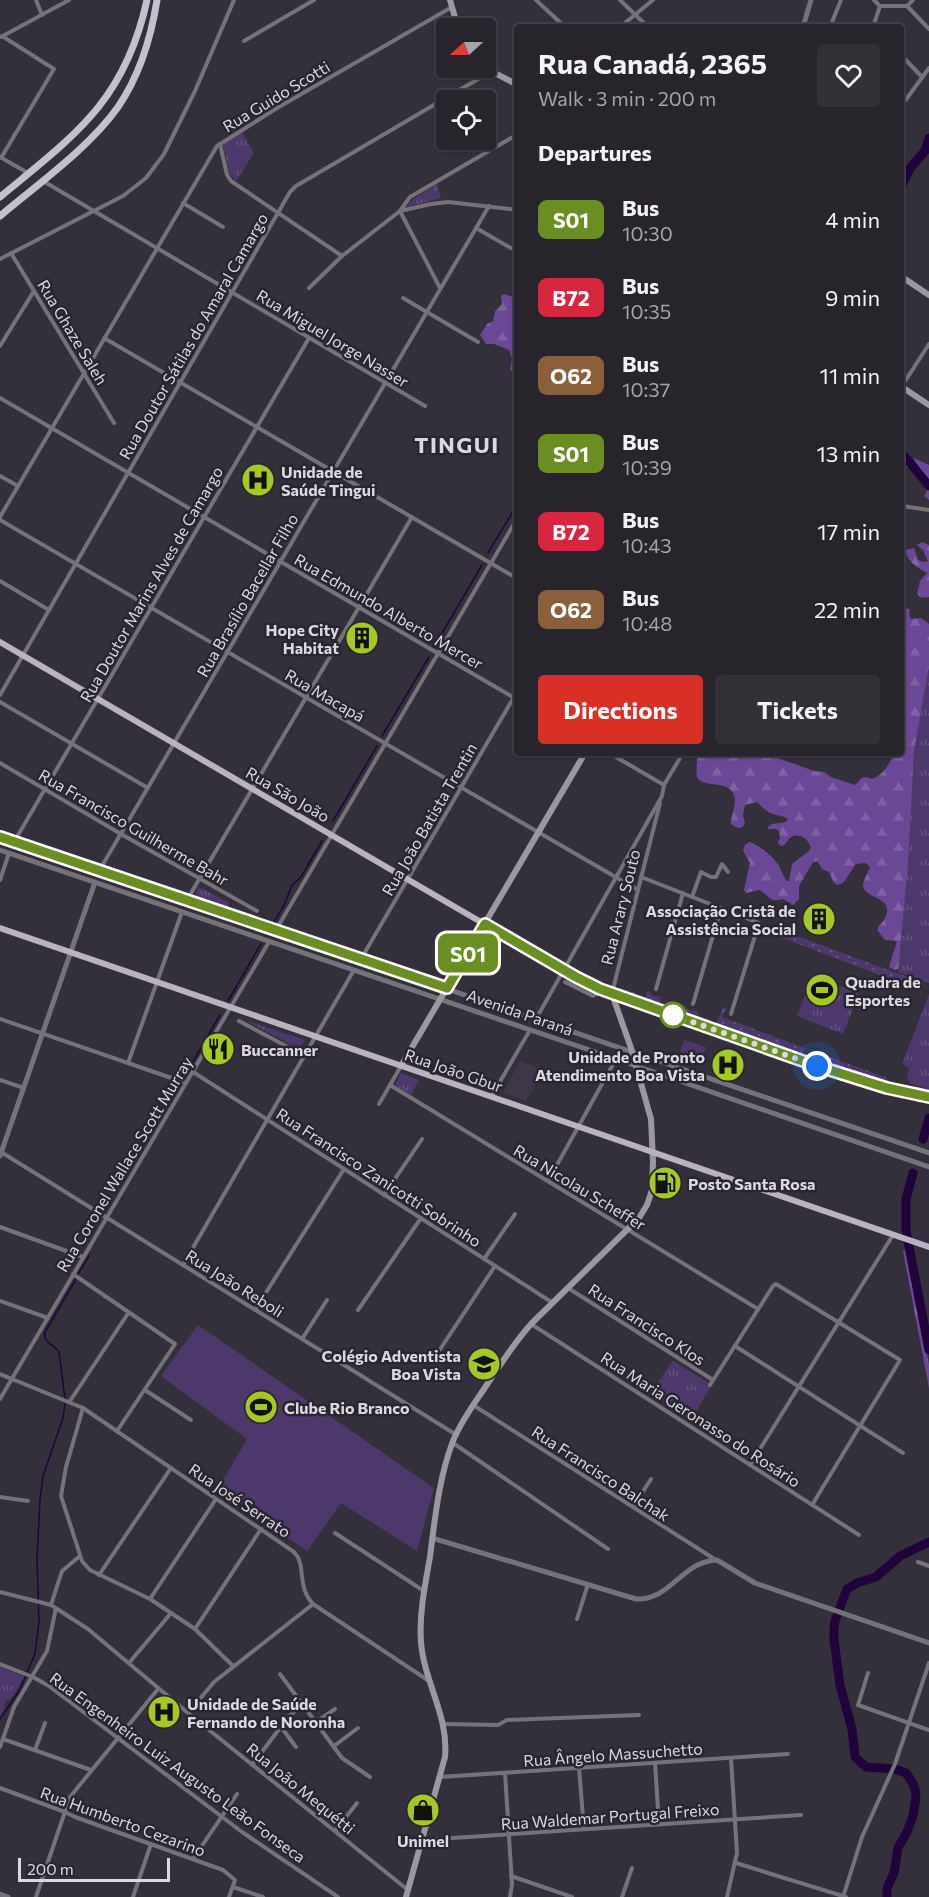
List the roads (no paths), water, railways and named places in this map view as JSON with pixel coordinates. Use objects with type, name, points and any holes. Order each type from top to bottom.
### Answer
[{"type":"highway","points":[[0,197],[92,117],[116,83],[135,44],[147,0]]},
{"type":"highway","points":[[0,216],[99,130],[118,107],[144,54],[157,0]]},
{"type":"highway","points":[[61,146],[67,159]]},
{"type":"highway","points":[[26,176],[42,180]]},
{"type":"main road","points":[[452,3],[456,18]]},
{"type":"main road","points":[[496,73],[514,83]]},
{"type":"main road","points":[[904,278],[929,295]]},
{"type":"main road","points":[[904,388],[929,405]]},
{"type":"main road","name":"Rua São João","points":[[0,642],[580,980],[612,994],[817,1066],[887,1088],[929,1097]]},
{"type":"main road","points":[[401,1066],[583,756]]},
{"type":"main road","name":"Rua João Gbur","points":[[0,928],[929,1247]]},
{"type":"main road","points":[[406,1897],[446,1749],[444,1724],[429,1682],[421,1643],[421,1619],[440,1491],[452,1442],[473,1405],[512,1348],[531,1324],[642,1214],[649,1201],[653,1185],[650,1111],[612,994]]},
{"type":"street","points":[[36,0],[42,15]]},
{"type":"street","points":[[1,36],[69,0]]},
{"type":"street","points":[[0,259],[131,190],[159,164],[187,108],[234,0]]},
{"type":"street","points":[[244,41],[314,0]]},
{"type":"street","points":[[536,0],[563,24]]},
{"type":"street","points":[[620,0],[645,24]]},
{"type":"street","points":[[624,24],[653,0]]},
{"type":"street","points":[[804,24],[811,0]]},
{"type":"street","points":[[831,24],[841,0]]},
{"type":"street","points":[[874,0],[880,6],[907,6],[913,0]]},
{"type":"street","name":"Rua Guido Scotti","points":[[0,519],[51,428],[220,143],[452,3]]},
{"type":"street","points":[[874,24],[880,6]]},
{"type":"street","points":[[907,6],[929,28]]},
{"type":"street","points":[[1,36],[54,69],[0,158],[26,176]]},
{"type":"street","points":[[904,59],[922,77]]},
{"type":"street","points":[[904,102],[929,68]]},
{"type":"street","name":"Rua Doutor Sátilas do Amaral Camargo","points":[[0,695],[290,192],[296,186],[473,78]]},
{"type":"street","points":[[309,288],[342,256],[400,211],[405,202],[418,192],[514,136]]},
{"type":"street","points":[[220,143],[228,178],[342,256]]},
{"type":"street","name":"Rua Miguel Jorge Nasser","points":[[42,180],[425,406]]},
{"type":"street","points":[[400,211],[455,202],[514,209]]},
{"type":"street","points":[[183,203],[223,227]]},
{"type":"street","name":"Rua Brasílio Bacellar Filho","points":[[99,871],[489,206]]},
{"type":"street","points":[[400,211],[440,289]]},
{"type":"street","points":[[476,228],[514,250]]},
{"type":"street","name":"Rua Ghaze Saleh","points":[[11,253],[114,423]]},
{"type":"street","points":[[0,346],[34,291]]},
{"type":"street","points":[[403,298],[478,342]]},
{"type":"street","points":[[104,338],[514,577]]},
{"type":"street","name":"Rua Doutor Marins Alves de Camargo","points":[[14,842],[309,338]]},
{"type":"street","points":[[904,384],[929,344]]},
{"type":"street","name":"Rua Edmundo Alberto Mercer","points":[[0,398],[514,697]]},
{"type":"street","points":[[0,476],[18,486]]},
{"type":"street","points":[[904,506],[929,510]]},
{"type":"street","points":[[128,1063],[187,900],[412,517]]},
{"type":"street","name":"Rua Macapá","points":[[0,519],[638,890]]},
{"type":"street","points":[[276,930],[514,524]]},
{"type":"street","points":[[0,581],[49,610]]},
{"type":"street","name":"Rua João Batista Trentin","points":[[361,959],[514,700]]},
{"type":"street","points":[[0,702],[148,788]]},
{"type":"street","points":[[614,756],[664,785]]},
{"type":"street","points":[[536,1019],[662,796],[664,785],[681,756]]},
{"type":"street","name":"Rua Francisco Guilherme Bahr","points":[[0,763],[257,911]]},
{"type":"street","name":"Rua Arary Souto","points":[[612,994],[662,796]]},
{"type":"street","name":"Avenida Paraná","points":[[0,837],[361,959],[530,1030],[929,1167]]},
{"type":"street","points":[[0,880],[14,842]]},
{"type":"street","name":"Avenida Paraná","points":[[0,850],[354,970],[536,1019],[633,1054],[929,1153]]},
{"type":"street","points":[[692,897],[701,872],[716,877],[722,864],[728,872]]},
{"type":"street","points":[[641,878],[759,923],[731,1014]]},
{"type":"street","points":[[1,1154],[95,882]]},
{"type":"street","points":[[656,989],[683,894]]},
{"type":"street","points":[[693,1004],[721,908]]},
{"type":"street","name":"Rua Coronel Wallace Scott Murray","points":[[0,1400],[269,942]]},
{"type":"street","points":[[183,1265],[354,970]]},
{"type":"street","points":[[580,980],[581,991]]},
{"type":"street","points":[[565,982],[593,996],[600,989]]},
{"type":"street","points":[[0,1018],[186,1083]]},
{"type":"street","points":[[239,1021],[305,1056]]},
{"type":"street","points":[[491,1097],[530,1030]]},
{"type":"street","points":[[548,1181],[616,1059]]},
{"type":"street","points":[[379,1104],[401,1066]]},
{"type":"street","name":"Rua Francisco Zanicotti Sobrinho","points":[[193,1072],[553,1303]]},
{"type":"street","points":[[0,1080],[24,1088]]},
{"type":"street","name":"Rua Nicolau Scheffer","points":[[390,1085],[758,1309]]},
{"type":"street","points":[[384,1195],[422,1139]]},
{"type":"street","name":"Rua João Reboli","points":[[1,1154],[456,1435]]},
{"type":"street","points":[[255,1310],[344,1169]]},
{"type":"street","points":[[484,1259],[514,1214]]},
{"type":"street","points":[[358,1310],[421,1218]]},
{"type":"street","points":[[0,1227],[83,1257]]},
{"type":"street","points":[[750,1465],[838,1323],[897,1236]]},
{"type":"street","points":[[437,1354],[495,1266]]},
{"type":"street","points":[[73,1274],[175,1344],[117,1431]]},
{"type":"street","points":[[812,1505],[860,1425],[900,1360],[776,1284],[735,1346],[799,1386],[860,1425],[903,1453]]},
{"type":"street","name":"Rua Francisco Klos","points":[[568,1288],[712,1382],[735,1346]]},
{"type":"street","points":[[302,1339],[327,1300]]},
{"type":"street","points":[[0,1301],[48,1318]]},
{"type":"street","points":[[67,1400],[129,1312]]},
{"type":"street","name":"Rua Maria Geronasso do Rosário","points":[[531,1324],[859,1535]]},
{"type":"street","name":"Rua José Serrato","points":[[0,1374],[83,1408],[297,1554],[300,1559],[302,1584],[313,1604]]},
{"type":"street","points":[[145,1389],[191,1420]]},
{"type":"street","name":"Rua Francisco Balchak","points":[[473,1405],[717,1560]]},
{"type":"street","points":[[83,1408],[64,1472],[61,1496],[86,1568],[150,1599],[195,1629],[233,1666]]},
{"type":"street","points":[[452,1442],[608,1549]]},
{"type":"street","points":[[99,1575],[171,1468]]},
{"type":"street","points":[[633,1507],[651,1479]]},
{"type":"street","points":[[0,1497],[28,1501]]},
{"type":"street","points":[[150,1599],[216,1498]]},
{"type":"street","points":[[195,1629],[261,1529]]},
{"type":"street","points":[[335,1533],[424,1591]]},
{"type":"street","points":[[432,1538],[629,1597],[643,1599],[656,1595],[696,1564],[717,1560],[755,1583],[929,1643]]},
{"type":"street","points":[[0,1747],[16,1704],[47,1651],[62,1571],[80,1556]]},
{"type":"street","points":[[918,1562],[929,1566]]},
{"type":"street","points":[[578,1619],[588,1584]]},
{"type":"street","name":"Rua João Mequétti","points":[[0,1592],[54,1607],[93,1633],[188,1713],[408,1890]]},
{"type":"street","points":[[188,1713],[207,1689],[233,1666],[313,1604],[429,1682]]},
{"type":"street","points":[[129,1663],[171,1613]]},
{"type":"street","name":"Rua Engenheiro Luiz Augusto Leão Fonseca","points":[[0,1664],[32,1676],[50,1686],[250,1837],[338,1897]]},
{"type":"street","points":[[736,1863],[844,1897],[864,1830],[892,1770],[929,1664]]},
{"type":"street","points":[[868,1673],[858,1705],[929,1730]]},
{"type":"street","points":[[280,1674],[342,1758],[370,1778]]},
{"type":"street","points":[[36,1897],[70,1797],[159,1689]]},
{"type":"street","points":[[252,1765],[289,1716],[303,1705]]},
{"type":"street","points":[[316,1722],[335,1709]]},
{"type":"street","points":[[444,1724],[498,1725],[507,1720],[639,1715]]},
{"type":"street","points":[[35,1750],[45,1723]]},
{"type":"street","points":[[281,1727],[296,1747]]},
{"type":"street","points":[[334,1746],[358,1728]]},
{"type":"street","points":[[3,1739],[92,1770]]},
{"type":"street","name":"Rua Ângelo Massuchetto","points":[[440,1777],[788,1754]]},
{"type":"street","points":[[728,1897],[737,1853],[731,1758]]},
{"type":"street","points":[[655,1763],[659,1824]]},
{"type":"street","points":[[579,1768],[584,1829]]},
{"type":"street","points":[[505,1773],[512,1876],[510,1897]]},
{"type":"street","name":"Rua Humberto Cezarino","points":[[0,1788],[223,1870],[235,1880],[233,1887]]},
{"type":"street","points":[[193,1859],[237,1794]]},
{"type":"street","points":[[335,1831],[357,1803]]},
{"type":"street","name":"Rua Waldemar Portugal Freixo","points":[[422,1840],[801,1815]]},
{"type":"street","points":[[133,1897],[151,1844]]},
{"type":"street","points":[[622,1897],[632,1868]]},
{"type":"street","points":[[512,1876],[572,1897]]},
{"type":"street","points":[[230,1897],[233,1887],[263,1897]]},
{"type":"street","points":[[0,1894],[8,1897]]},
{"type":"waterway","points":[[904,181],[911,167],[925,151],[929,138]]},
{"type":"waterway","points":[[904,455],[929,486]]},
{"type":"waterway","points":[[488,553],[514,510]]},
{"type":"waterway","points":[[434,647],[482,565]]},
{"type":"waterway","points":[[382,736],[429,657]]},
{"type":"waterway","points":[[333,821],[377,746]]},
{"type":"waterway","points":[[273,924],[292,885],[301,877],[322,841]]},
{"type":"waterway","points":[[228,1001],[261,944]]},
{"type":"waterway","points":[[191,1065],[220,1015]]},
{"type":"waterway","points":[[923,1139],[929,1118]]},
{"type":"waterway","points":[[913,1173],[906,1199],[906,1231],[929,1350]]},
{"type":"waterway","points":[[78,1274],[89,1256]]},
{"type":"waterway","points":[[65,1399],[59,1352],[47,1341],[45,1332],[76,1279]]},
{"type":"waterway","points":[[0,1719],[19,1691],[35,1654],[39,1621],[37,1560],[40,1500],[43,1476],[63,1418],[65,1403]]},
{"type":"waterway","points":[[887,1897],[887,1888],[894,1873],[898,1848],[913,1816],[915,1789],[906,1773],[895,1769],[866,1767],[855,1757],[852,1729],[840,1685],[834,1628],[847,1589],[876,1577],[900,1556],[929,1542]]},
{"type":"place","name":"Unidade de Saúde Tingui","points":[[258,480]]},
{"type":"place","name":"Hope City Habitat","points":[[362,638]]},
{"type":"place","name":"Associação Cristã de Assistência Social","points":[[819,919]]},
{"type":"place","name":"Quadra de Esportes","points":[[822,990]]},
{"type":"place","name":"Buccanner","points":[[218,1049]]},
{"type":"place","name":"Unidade de Pronto Atendimento Boa Vista","points":[[728,1065]]},
{"type":"place","name":"Posto Santa Rosa","points":[[665,1183]]},
{"type":"place","name":"Colégio Adventista Boa Vista","points":[[484,1364]]},
{"type":"place","name":"Clube Rio Branco","points":[[261,1407]]},
{"type":"place","name":"Unidade de Saúde Fernando de Noronha","points":[[164,1712]]},
{"type":"place","name":"Unimel","points":[[423,1810]]},
{"type":"district","name":"TINGUI","points":[[457,444]]}]
